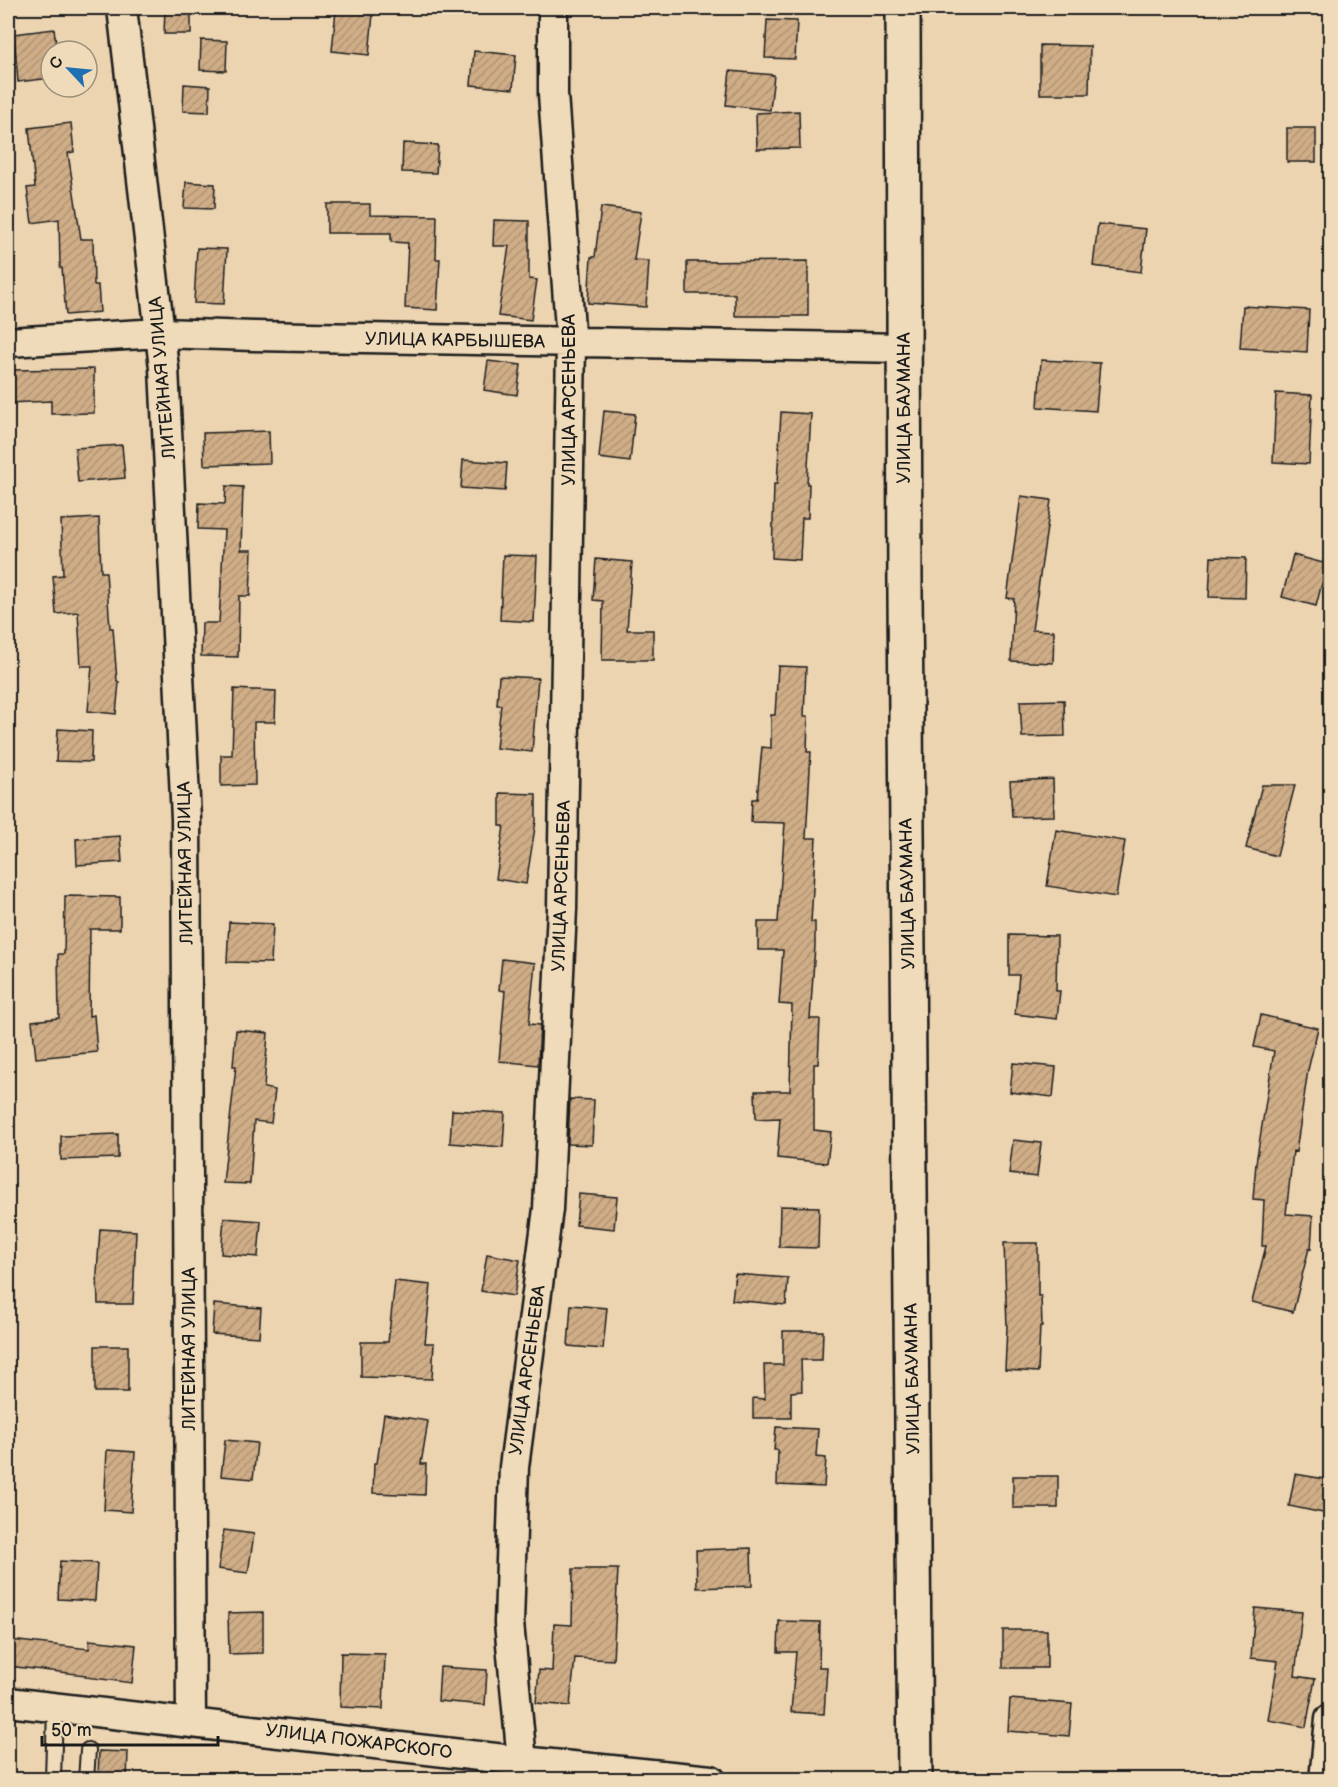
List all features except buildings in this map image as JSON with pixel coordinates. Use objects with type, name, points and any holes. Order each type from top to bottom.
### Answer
[{"type":"main road","name":"УЛИЦА БАУМАНА","points":[[903,8],[915,1779]]},
{"type":"street","name":"ЛИТЕЙНАЯ УЛИЦА","points":[[122,8],[164,368],[186,819],[191,1722]]},
{"type":"street","name":"УЛИЦА АРСЕНЬЕВА","points":[[522,1761],[509,1623],[514,1467],[549,1198],[562,909],[571,342],[553,94],[553,8]]},
{"type":"street","name":"УЛИЦА КАРБЫШЕВА","points":[[8,342],[160,333],[904,348]]},
{"type":"street","name":"УЛИЦА ПОЖАРСКОГО","points":[[8,1702],[522,1761],[711,1779]]},
{"type":"street","points":[[1324,1779],[1330,1719]]},
{"type":"lane","points":[[54,1779],[55,1707]]},
{"type":"lane","points":[[86,1779],[88,1750]]}]
